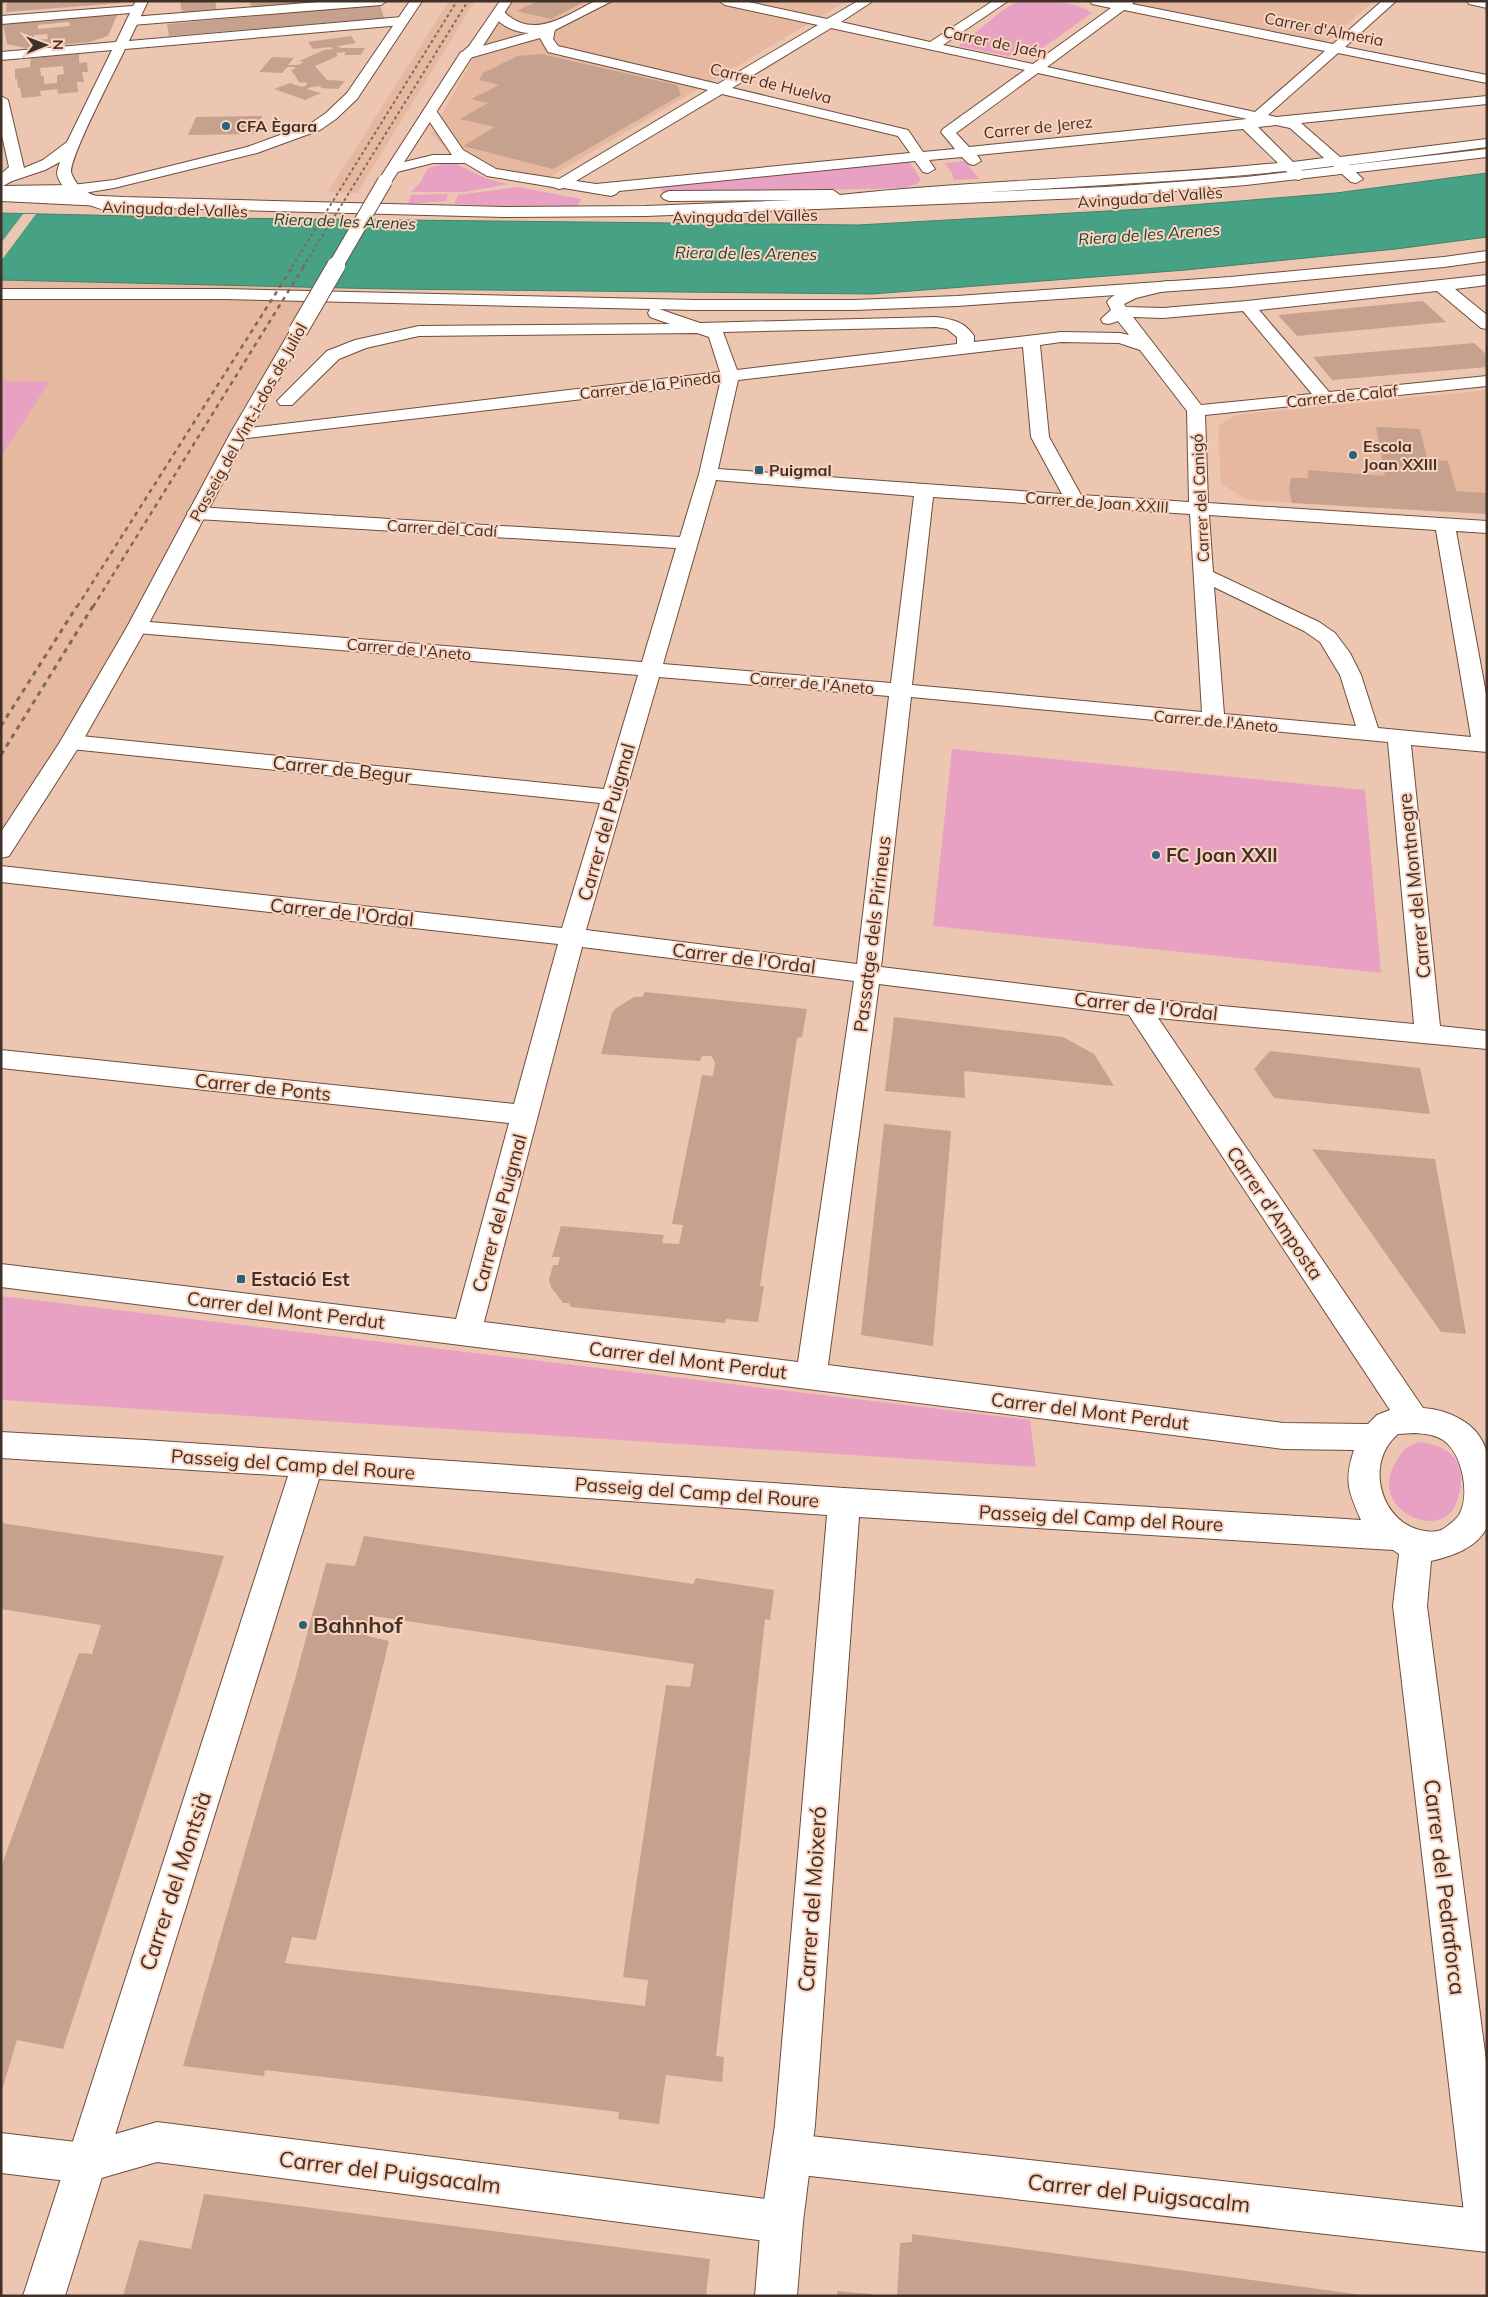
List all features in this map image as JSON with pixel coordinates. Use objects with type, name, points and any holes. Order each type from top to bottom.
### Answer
[{"type":"street","points":[[1,20],[137,10],[381,1]]},
{"type":"street","points":[[3,183],[72,190],[114,184],[216,160],[282,140],[315,127],[331,116],[352,96],[416,1]]},
{"type":"street","name":"Passeig del Vint-i-dos de Juliol","points":[[1,851],[71,742],[137,627],[239,434],[389,175],[466,56],[474,50],[506,1]]},
{"type":"street","points":[[466,56],[518,41],[549,29],[606,1]]},
{"type":"street","name":"Carrer de Jaén","points":[[725,1],[1036,68],[1253,120],[1279,121]]},
{"type":"street","points":[[559,184],[867,1]]},
{"type":"street","points":[[932,46],[1002,1]]},
{"type":"street","name":"Carrer d'Almeria","points":[[1096,1],[1126,4],[1487,79]]},
{"type":"street","points":[[1298,175],[1253,120],[1390,1]]},
{"type":"street","points":[[1473,1],[1487,4]]},
{"type":"street","points":[[929,191],[941,187],[906,137],[948,132],[1126,4]]},
{"type":"street","points":[[119,208],[94,201],[72,190],[64,172],[73,144],[137,10]]},
{"type":"street","points":[[498,14],[513,26],[524,30],[549,29]]},
{"type":"street","points":[[1,56],[120,44],[402,21]]},
{"type":"street","points":[[549,29],[546,39],[553,49]]},
{"type":"street","name":"Carrer de Huelva","points":[[452,77],[503,53],[553,49],[903,133],[906,137]]},
{"type":"street","points":[[1,100],[17,168],[3,183]]},
{"type":"street","points":[[1279,121],[1487,100]]},
{"type":"street","name":"Avinguda del Vallès","points":[[430,112],[458,152],[492,173],[593,189],[653,196],[712,197],[880,194],[929,191],[991,193],[1167,177],[1298,175]]},
{"type":"street","name":"Carrer de Jerez","points":[[593,189],[966,152],[1253,120]]},
{"type":"street","points":[[1279,121],[1295,125],[1346,170]]},
{"type":"street","points":[[948,132],[983,172],[991,193],[950,209]]},
{"type":"street","name":"Avinguda del Vallès","points":[[1346,170],[1487,142]]},
{"type":"street","points":[[3,183],[46,166],[57,159],[73,144]]},
{"type":"street","name":"Avinguda del Vallès","points":[[1,196],[94,201],[557,212],[793,205],[991,193],[1211,184],[1487,153]]},
{"type":"street","name":"Avinguda del Vallès","points":[[389,175],[433,159],[467,159]]},
{"type":"street","name":"Avinguda del Vallès","points":[[1,204],[557,218],[718,217],[950,209],[1114,200],[1346,170],[1487,163]]},
{"type":"street","name":"Avinguda del Vallès","points":[[1167,177],[1211,184]]},
{"type":"street","name":"Avinguda del Vallès","points":[[793,205],[880,194]]},
{"type":"street","points":[[1,294],[234,294],[685,305],[844,305],[956,301],[1167,286],[1444,262],[1487,256]]},
{"type":"street","points":[[286,401],[333,355],[361,344],[419,331],[613,330],[694,321],[1118,307],[1238,292],[1487,268]]},
{"type":"street","points":[[1118,307],[1163,313],[1247,306],[1487,280]]},
{"type":"street","name":"Carrer de la Pineda","points":[[1060,337],[1099,324],[1131,294],[1167,286]]},
{"type":"street","points":[[1441,286],[1487,324]]},
{"type":"street","points":[[1,302],[373,305],[656,313],[694,321],[936,322],[952,324],[960,329],[966,336],[965,348]]},
{"type":"street","points":[[1247,306],[1324,398]]},
{"type":"street","name":"Carrer del Canigó","points":[[1118,307],[1145,346],[1196,411],[1199,509],[1214,720]]},
{"type":"street","points":[[694,321],[716,334],[730,375]]},
{"type":"street","name":"Carrer de la Pineda","points":[[239,434],[1060,337],[1120,338],[1145,346]]},
{"type":"street","points":[[1031,340],[1040,437],[1075,501]]},
{"type":"street","name":"Carrer del Puigmal","points":[[467,1332],[572,938],[708,474],[730,375]]},
{"type":"street","name":"Carrer de Calaf","points":[[1196,411],[1487,381]]},
{"type":"street","name":"Carrer de Joan XXIII","points":[[708,474],[924,491],[1487,527]]},
{"type":"street","name":"Passatge dels Pirineus","points":[[811,1376],[868,973],[924,491]]},
{"type":"street","name":"Carrer del Cadí","points":[[197,513],[687,543]]},
{"type":"street","points":[[1445,524],[1485,745]]},
{"type":"street","points":[[1204,576],[1237,588],[1326,635],[1350,674],[1369,735]]},
{"type":"street","name":"Carrer de l'Aneto","points":[[137,627],[900,690],[1485,745]]},
{"type":"street","name":"Carrer del Montnegre","points":[[1399,738],[1428,1034]]},
{"type":"street","name":"Carrer de Begur","points":[[71,742],[614,796]]},
{"type":"street","name":"Carrer de l'Ordal","points":[[1,874],[572,938],[1137,1006],[1487,1040]]},
{"type":"street","name":"Carrer d'Amposta","points":[[1137,1006],[1414,1420]]},
{"type":"street","name":"Carrer de Ponts","points":[[1,1059],[525,1115]]},
{"type":"street","name":"Carrer del Mont Perdut","points":[[1,1276],[467,1332],[1283,1436],[1375,1437]]},
{"type":"street","points":[[1414,1420],[1443,1424],[1477,1442],[1484,1495],[1482,1523],[1463,1536],[1440,1545],[1404,1540],[1376,1517],[1362,1486],[1364,1459],[1375,1437],[1390,1423],[1414,1420]]},
{"type":"street","name":"Passeig del Camp del Roure","points":[[1,1445],[145,1453],[307,1466],[1404,1540]]},
{"type":"street","name":"Carrer del Montsià","points":[[44,2296],[84,2163],[307,1466]]},
{"type":"street","name":"Carrer del Moixeró","points":[[776,2296],[782,2222],[792,2154],[844,1502]]},
{"type":"street","name":"Carrer del Pedraforca","points":[[1404,1540],[1410,1606],[1487,2230]]},
{"type":"street","name":"Carrer del Puigsacalm","points":[[1,2153],[84,2163],[157,2142],[782,2222]]},
{"type":"street","name":"Carrer del Puigsacalm","points":[[792,2154],[1487,2230]]},
{"type":"shaded area","points":[[449,1],[475,1],[357,193],[328,192]]},
{"type":"shaded area","points":[[505,1],[847,1],[548,178],[508,180],[461,163],[431,134]]},
{"type":"shaded area","points":[[1018,1],[1067,3],[1092,13],[1034,54],[1008,56],[959,46],[1003,10]]},
{"type":"shaded area","points":[[1116,1],[1374,1],[1325,43]]},
{"type":"shaded area","points":[[909,161],[921,180],[917,184],[903,188],[663,193],[659,185]]},
{"type":"shaded area","points":[[965,161],[979,179],[954,180],[951,171],[944,163]]},
{"type":"shaded area","points":[[447,163],[456,164],[485,178],[508,184],[465,192],[411,192],[420,183],[428,168]]},
{"type":"shaded area","points":[[518,187],[581,199],[577,207],[454,204],[458,195]]},
{"type":"shaded area","points":[[448,194],[446,201],[408,204],[411,195]]},
{"type":"shaded area","points":[[350,238],[1,857],[1,242]]},
{"type":"shaded area","points":[[1,381],[49,382],[1,457]]},
{"type":"shaded area","name":"Escola Joan XXIII","points":[[1487,390],[1487,514],[1248,500],[1221,484],[1218,426],[1235,415]]},
{"type":"shaded area","name":"FC Joan XXII","points":[[952,749],[1365,790],[1381,973],[933,926]]},
{"type":"shaded area","points":[[1,1296],[1030,1420],[1036,1467],[1,1400]]},
{"type":"shaded area","points":[[1420,1442],[1433,1445],[1451,1454],[1457,1461],[1460,1470],[1460,1491],[1456,1504],[1448,1515],[1436,1520],[1422,1520],[1409,1515],[1397,1506],[1390,1493],[1389,1478],[1401,1453],[1412,1444]]},
{"type":"water","name":"Riera de les Arenes","points":[[1487,173],[1487,237],[1396,249],[1186,270],[872,294],[388,289],[1,280],[1,213],[218,218],[858,225],[1143,209],[1336,193]]},
{"type":"pier","points":[[23,214],[36,214],[1,261],[1,243]]},
{"type":"building","points":[[7,1],[121,1],[121,3],[6,12]]},
{"type":"building","points":[[180,1],[215,1],[217,10],[182,13]]},
{"type":"building","points":[[250,1],[314,1],[314,3],[251,8]]},
{"type":"building","points":[[537,1],[586,1],[551,19],[517,11]]},
{"type":"building","points":[[380,5],[384,18],[169,36],[167,24]]},
{"type":"building","points":[[118,13],[108,36],[90,42],[26,48],[7,44],[3,24]],"holes":[[[69,22],[70,26],[38,29],[38,25]],[[47,34],[48,39],[35,40],[34,35]]]},
{"type":"building","points":[[351,36],[356,43],[338,46],[341,48],[365,48],[361,55],[344,55],[346,52],[336,53],[338,56],[315,66],[327,80],[345,81],[338,89],[320,88],[322,86],[311,87],[307,89],[321,93],[305,100],[274,89],[290,83],[302,87],[307,85],[306,82],[300,83],[291,70],[295,69],[294,67],[287,67],[282,73],[259,72],[272,57],[294,58],[288,65],[298,65],[304,62],[299,61],[324,50],[333,49],[331,47],[313,49],[308,42]]},
{"type":"building","points":[[79,54],[79,63],[87,62],[88,72],[82,72],[84,82],[77,82],[78,92],[58,94],[57,89],[40,91],[41,96],[22,98],[17,79],[15,79],[15,69],[30,67],[31,58]],"holes":[[[63,66],[64,74],[57,75],[57,83],[44,84],[44,76],[41,76],[40,68]]]},
{"type":"building","points":[[541,54],[677,85],[681,95],[553,169],[463,146],[495,127],[460,119],[488,103],[471,99],[499,85],[479,80],[483,73],[517,56]]},
{"type":"building","name":"CFA Ègara","points":[[262,116],[257,134],[188,135],[196,117]]},
{"type":"building","points":[[1423,301],[1446,322],[1297,336],[1278,315]]},
{"type":"building","points":[[1474,343],[1487,355],[1487,367],[1332,380],[1313,357]]},
{"type":"building","points":[[1376,427],[1420,429],[1427,459],[1448,461],[1456,491],[1487,493],[1487,514],[1292,503],[1289,491],[1291,478],[1308,478],[1308,470],[1385,476]]},
{"type":"building","points":[[645,992],[807,1009],[802,1037],[797,1038],[760,1286],[764,1286],[758,1322],[726,1319],[725,1323],[571,1307],[569,1303],[563,1303],[551,1287],[549,1280],[553,1265],[558,1265],[560,1257],[552,1257],[561,1226],[664,1235],[662,1243],[679,1244],[683,1225],[672,1224],[702,1075],[713,1076],[715,1062],[711,1056],[702,1056],[700,1061],[601,1054],[612,1013],[634,997],[642,997]]},
{"type":"building","points":[[894,1017],[1063,1037],[1094,1054],[1114,1086],[964,1071],[965,1098],[885,1091]]},
{"type":"building","points":[[1270,1051],[1420,1068],[1430,1114],[1274,1098],[1254,1069]]},
{"type":"building","points":[[884,1124],[951,1131],[933,1346],[861,1335]]},
{"type":"building","points":[[1312,1149],[1435,1159],[1466,1334],[1441,1332]]},
{"type":"building","points":[[1,1523],[224,1556],[63,2049],[17,2040],[2,2090],[1,1867],[79,1653],[92,1654],[101,1625],[1,1609]]},
{"type":"building","points":[[364,1536],[693,1584],[696,1578],[774,1590],[770,1620],[765,1619],[716,2056],[724,2057],[722,2082],[666,2075],[659,2124],[618,2119],[619,2112],[265,2070],[264,2076],[183,2066],[295,1679],[326,1563],[355,1566]],"holes":[[[373,1616],[694,1664],[690,1687],[666,1685],[628,1940],[623,1977],[648,1980],[645,2006],[285,1963],[292,1937],[316,1940],[389,1641],[367,1636]]]},
{"type":"building","points":[[204,2194],[710,2259],[706,2296],[123,2296],[139,2240],[191,2249]]},
{"type":"building","points":[[912,2234],[1363,2296],[897,2296],[900,2243],[912,2242]]},
{"type":"building","points":[[837,2291],[872,2294],[872,2296],[837,2296]]},
{"type":"railway","points":[[292,267],[457,1]]},
{"type":"railway","points":[[303,267],[468,1]]},
{"type":"railway","points":[[77,607],[293,266]]},
{"type":"railway","points":[[93,607],[304,266]]},
{"type":"railway","points":[[1,726],[77,606]]},
{"type":"railway","points":[[1,755],[93,606]]},
{"type":"place","name":"CFA Ègara","points":[[226,126]]},
{"type":"place","name":"Escola Joan XXIII","points":[[1353,455]]},
{"type":"place","name":"Puigmal","points":[[759,470]]},
{"type":"place","name":"FC Joan XXII","points":[[1156,855]]},
{"type":"place","name":"Estació Est","points":[[241,1279]]},
{"type":"place","name":"Bahnhof","points":[[303,1625]]}]
